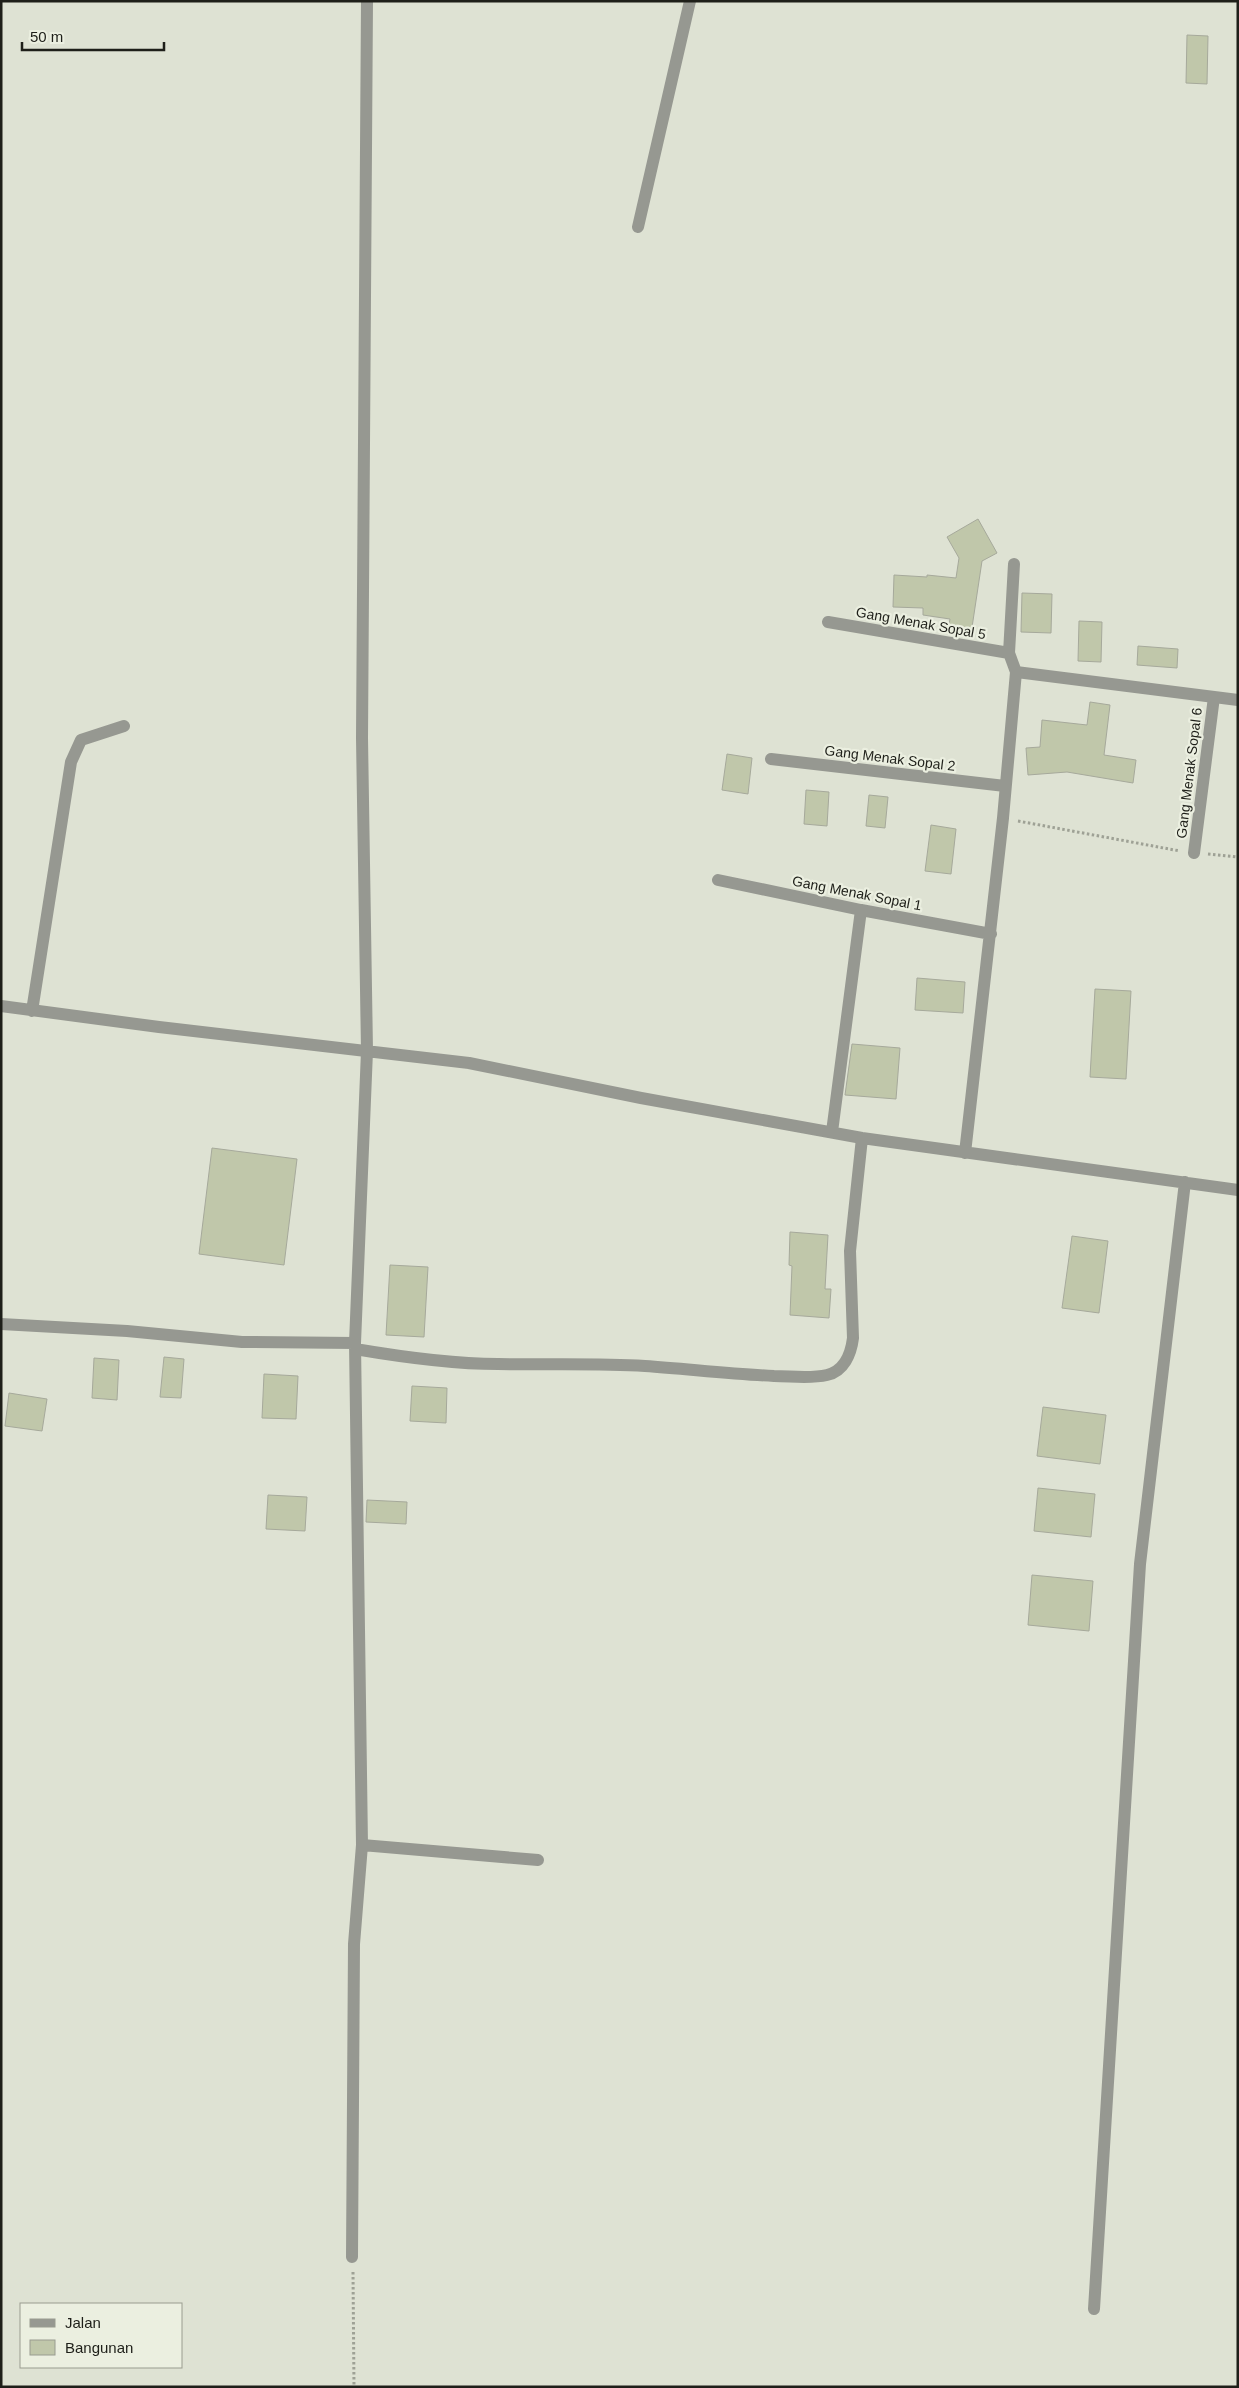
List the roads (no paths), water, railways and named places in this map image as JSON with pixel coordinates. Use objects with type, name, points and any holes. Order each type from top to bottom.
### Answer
[{"type":"street","points":[[352,2257],[354,1944],[362,1845],[351,1345],[367,1051],[362,738],[367,1]]},
{"type":"street","points":[[638,227],[690,1]]},
{"type":"street","points":[[965,1153],[991,934],[1016,672],[1009,653],[1014,564]]},
{"type":"street","name":"Gang Menak Sopal 5","points":[[828,622],[1009,653]]},
{"type":"street","points":[[1016,672],[1238,700]]},
{"type":"street","name":"Gang Menak Sopal 6","points":[[1194,854],[1214,697]]},
{"type":"street","points":[[32,1011],[72,762],[81,740],[124,726]]},
{"type":"street","name":"Gang Menak Sopal 2","points":[[771,759],[1005,786]]},
{"type":"street","name":"Gang Menak Sopal 1","points":[[718,880],[861,910],[991,934]]},
{"type":"street","points":[[832,1132],[861,910]]},
{"type":"street","points":[[1,1006],[469,1063],[641,1098],[862,1138],[1238,1190]]},
{"type":"street","points":[[1,1324],[127,1331],[242,1342],[351,1345],[409,1358],[497,1364],[565,1363],[644,1366],[736,1374],[809,1377],[828,1375],[838,1370],[846,1362],[851,1351],[853,1338],[850,1251],[862,1138]]},
{"type":"street","points":[[1094,2309],[1140,1564],[1185,1182]]},
{"type":"street","points":[[362,1845],[538,1860]]}]
